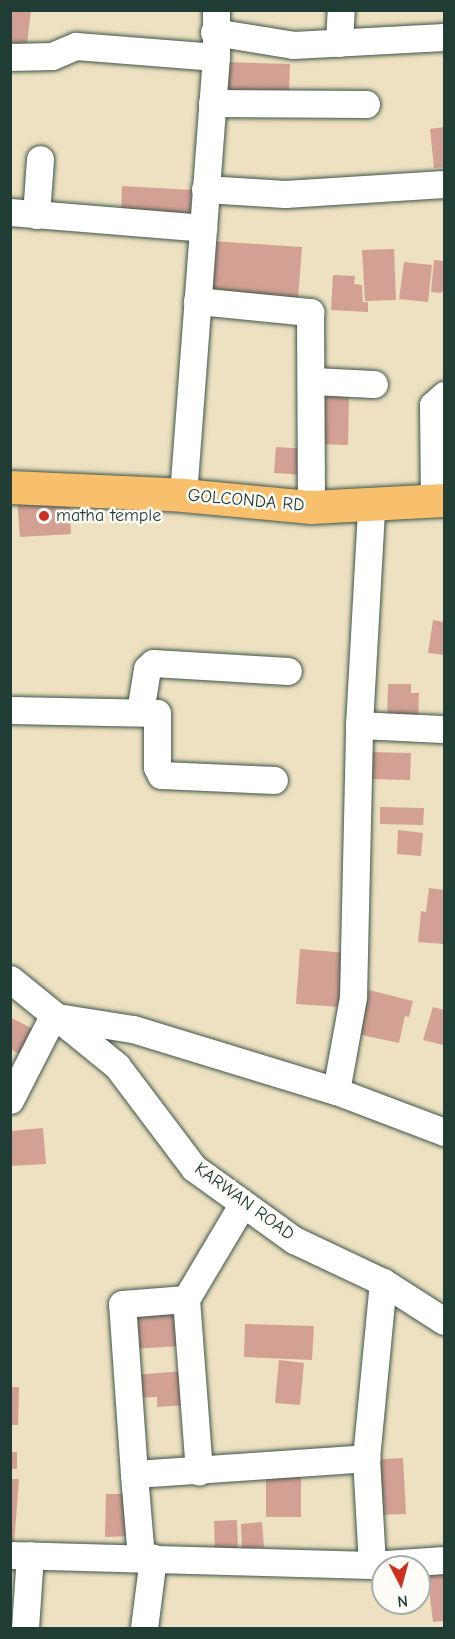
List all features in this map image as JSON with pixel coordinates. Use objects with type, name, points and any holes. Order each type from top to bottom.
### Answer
[{"type":"main road","name":"GOLCONDA RD","points":[[10,487],[183,495],[311,507],[371,507],[439,500]]},
{"type":"street","points":[[339,43],[341,10]]},
{"type":"street","points":[[10,57],[52,56],[76,46],[215,33],[293,45],[444,37]]},
{"type":"street","points":[[183,495],[204,228],[215,33]]},
{"type":"street","points":[[212,103],[366,104]]},
{"type":"street","points":[[40,159],[23,214],[204,228]]},
{"type":"street","points":[[205,189],[285,195],[444,184]]},
{"type":"street","points":[[197,302],[309,312],[312,381],[311,507]]},
{"type":"street","points":[[312,381],[374,384]]},
{"type":"street","points":[[439,500],[433,405],[444,395]]},
{"type":"street","points":[[336,1092],[353,997],[359,725],[371,507]]},
{"type":"street","points":[[140,712],[147,669],[153,663],[288,671]]},
{"type":"street","points":[[10,710],[157,713],[157,767],[162,775],[274,780]]},
{"type":"street","points":[[359,725],[444,729]]},
{"type":"street","name":"KARWAN ROAD","points":[[10,979],[117,1066],[194,1168],[242,1205],[294,1240],[383,1282],[444,1321]]},
{"type":"street","points":[[10,1100],[53,1016],[133,1029],[336,1092],[444,1132]]},
{"type":"street","points":[[199,1472],[186,1299],[242,1205]]},
{"type":"street","points":[[371,1555],[366,1458],[383,1282]]},
{"type":"street","points":[[144,1629],[147,1558],[134,1474],[122,1304],[186,1299]]},
{"type":"street","points":[[134,1474],[199,1472],[366,1458]]},
{"type":"street","points":[[24,1629],[20,1555],[371,1564]]},
{"type":"building","points":[[10,10],[31,10],[27,44],[10,43]]},
{"type":"building","points":[[225,62],[290,64],[289,92],[224,90]]},
{"type":"building","points":[[444,127],[444,167],[434,168],[430,129]]},
{"type":"building","points":[[122,186],[192,190],[190,219],[121,216]]},
{"type":"building","points":[[213,241],[302,247],[298,298],[209,291]]},
{"type":"building","points":[[394,249],[396,300],[365,301],[362,250]]},
{"type":"building","points":[[434,260],[444,261],[444,290],[441,293],[431,292]]},
{"type":"building","points":[[404,262],[432,265],[428,302],[399,299]]},
{"type":"building","points":[[333,275],[355,276],[354,284],[362,285],[363,302],[368,302],[368,312],[331,310]]},
{"type":"building","points":[[316,387],[349,388],[348,445],[314,444]]},
{"type":"building","points":[[276,447],[309,449],[307,475],[274,473]]},
{"type":"building","name":"matha temple","points":[[69,495],[71,534],[20,537],[17,498]]},
{"type":"building","points":[[433,620],[444,622],[444,655],[428,653]]},
{"type":"building","points":[[388,684],[411,684],[411,693],[419,693],[418,723],[387,723]]},
{"type":"building","points":[[369,752],[411,753],[410,780],[368,779]]},
{"type":"building","points":[[380,807],[424,808],[423,825],[380,824]]},
{"type":"building","points":[[398,830],[423,833],[421,856],[397,854]]},
{"type":"building","points":[[429,888],[444,890],[444,944],[418,942],[421,911],[426,912]]},
{"type":"building","points":[[300,949],[347,953],[341,1007],[296,1004]]},
{"type":"building","points":[[369,990],[413,1001],[409,1017],[405,1016],[399,1043],[357,1034]]},
{"type":"building","points":[[433,1007],[444,1010],[443,1045],[423,1040]]},
{"type":"building","points":[[10,1017],[33,1029],[20,1054],[10,1049]]},
{"type":"building","points":[[43,1128],[46,1164],[10,1166],[10,1131]]},
{"type":"building","points":[[181,1309],[183,1346],[129,1349],[127,1312]]},
{"type":"building","points":[[245,1324],[314,1326],[312,1360],[244,1357]]},
{"type":"building","points":[[279,1360],[304,1363],[300,1405],[275,1403]]},
{"type":"building","points":[[185,1371],[187,1405],[157,1407],[157,1397],[133,1398],[132,1375]]},
{"type":"building","points":[[10,1387],[19,1387],[18,1425],[10,1425]]},
{"type":"building","points":[[10,1452],[17,1452],[17,1469],[10,1469]]},
{"type":"building","points":[[403,1458],[406,1514],[373,1515],[369,1460]]},
{"type":"building","points":[[266,1472],[301,1472],[301,1517],[266,1517]]},
{"type":"building","points":[[10,1479],[19,1479],[14,1545],[10,1545]]},
{"type":"building","points":[[106,1494],[130,1494],[131,1536],[105,1537]]},
{"type":"building","points":[[237,1520],[238,1550],[215,1551],[214,1521]]},
{"type":"building","points":[[262,1522],[264,1547],[242,1549],[241,1524]]},
{"type":"building","points":[[444,1571],[444,1621],[433,1622],[431,1573]]},
{"type":"place","name":"matha temple","points":[[44,516]]}]
